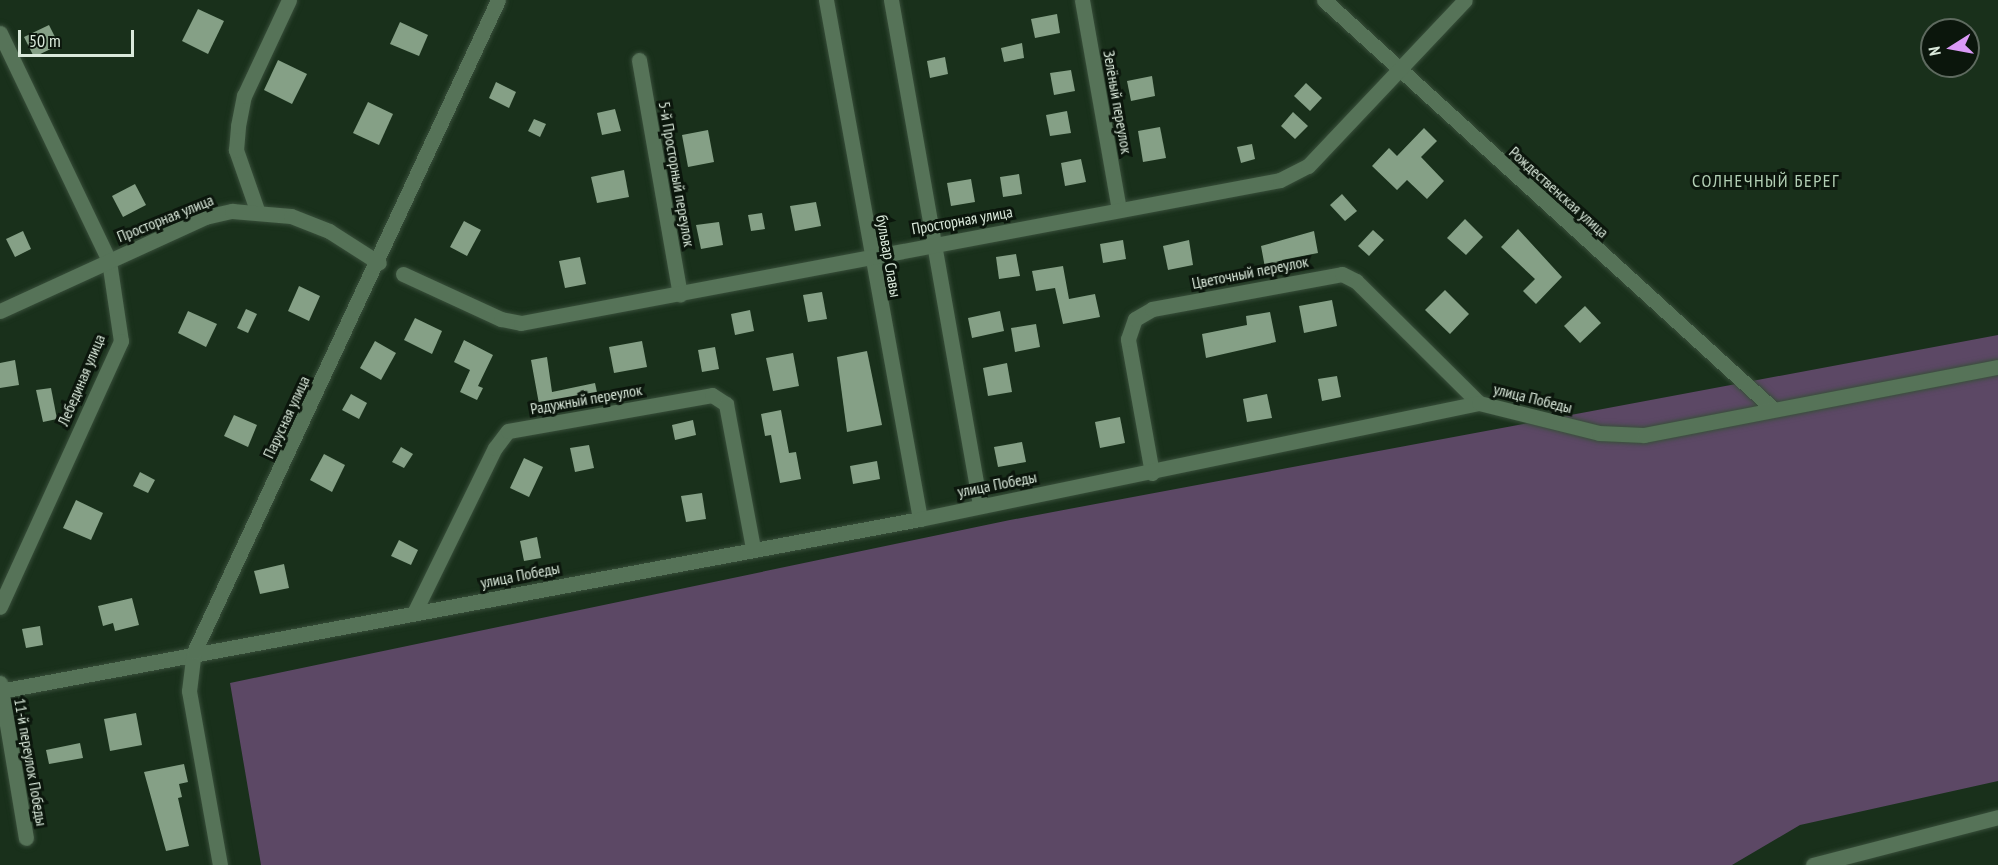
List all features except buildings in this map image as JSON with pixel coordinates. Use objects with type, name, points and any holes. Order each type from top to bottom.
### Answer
[{"type":"street","points":[[257,210],[239,160],[237,126],[244,96],[289,0]]},
{"type":"street","name":"Парусная улица","points":[[220,865],[189,691],[194,652],[379,263],[498,0]]},
{"type":"street","name":"бульвар Славы","points":[[826,0],[870,256],[920,519]]},
{"type":"street","points":[[891,0],[980,505]]},
{"type":"street","name":"Зелёный переулок","points":[[1082,0],[1119,210]]},
{"type":"street","name":"Рождественская улица","points":[[1324,0],[1398,71],[1772,408]]},
{"type":"street","name":"Просторная улица","points":[[403,274],[501,319],[521,323],[1280,180],[1308,166],[1465,0]]},
{"type":"street","name":"Лебединая улица","points":[[0,33],[109,261],[121,341],[0,607]]},
{"type":"street","name":"5-й Просторный переулок","points":[[639,60],[680,294]]},
{"type":"street","name":"Просторная улица","points":[[0,311],[205,218],[232,211],[257,210],[291,216],[329,231],[379,263]]},
{"type":"street","name":"Цветочный переулок","points":[[1152,472],[1128,339],[1135,320],[1152,309],[1342,274],[1356,281],[1479,403]]},
{"type":"street","name":"улица Победы","points":[[0,688],[920,519],[1479,403],[1618,436],[1644,435],[1772,408],[1998,367]]},
{"type":"street","name":"Радужный переулок","points":[[414,613],[495,448],[508,431],[712,395],[726,404],[753,548]]},
{"type":"street","name":"11-й переулок Победы","points":[[0,688],[26,838]]},
{"type":"street","points":[[1813,865],[1998,817]]},
{"type":"shaded area","points":[[1998,335],[1998,781],[1800,825],[1732,865],[261,865],[230,683],[1010,520]]},
{"type":"district","name":"СОЛНЕЧНЫЙ БЕРЕГ","points":[[1766,181]]}]
